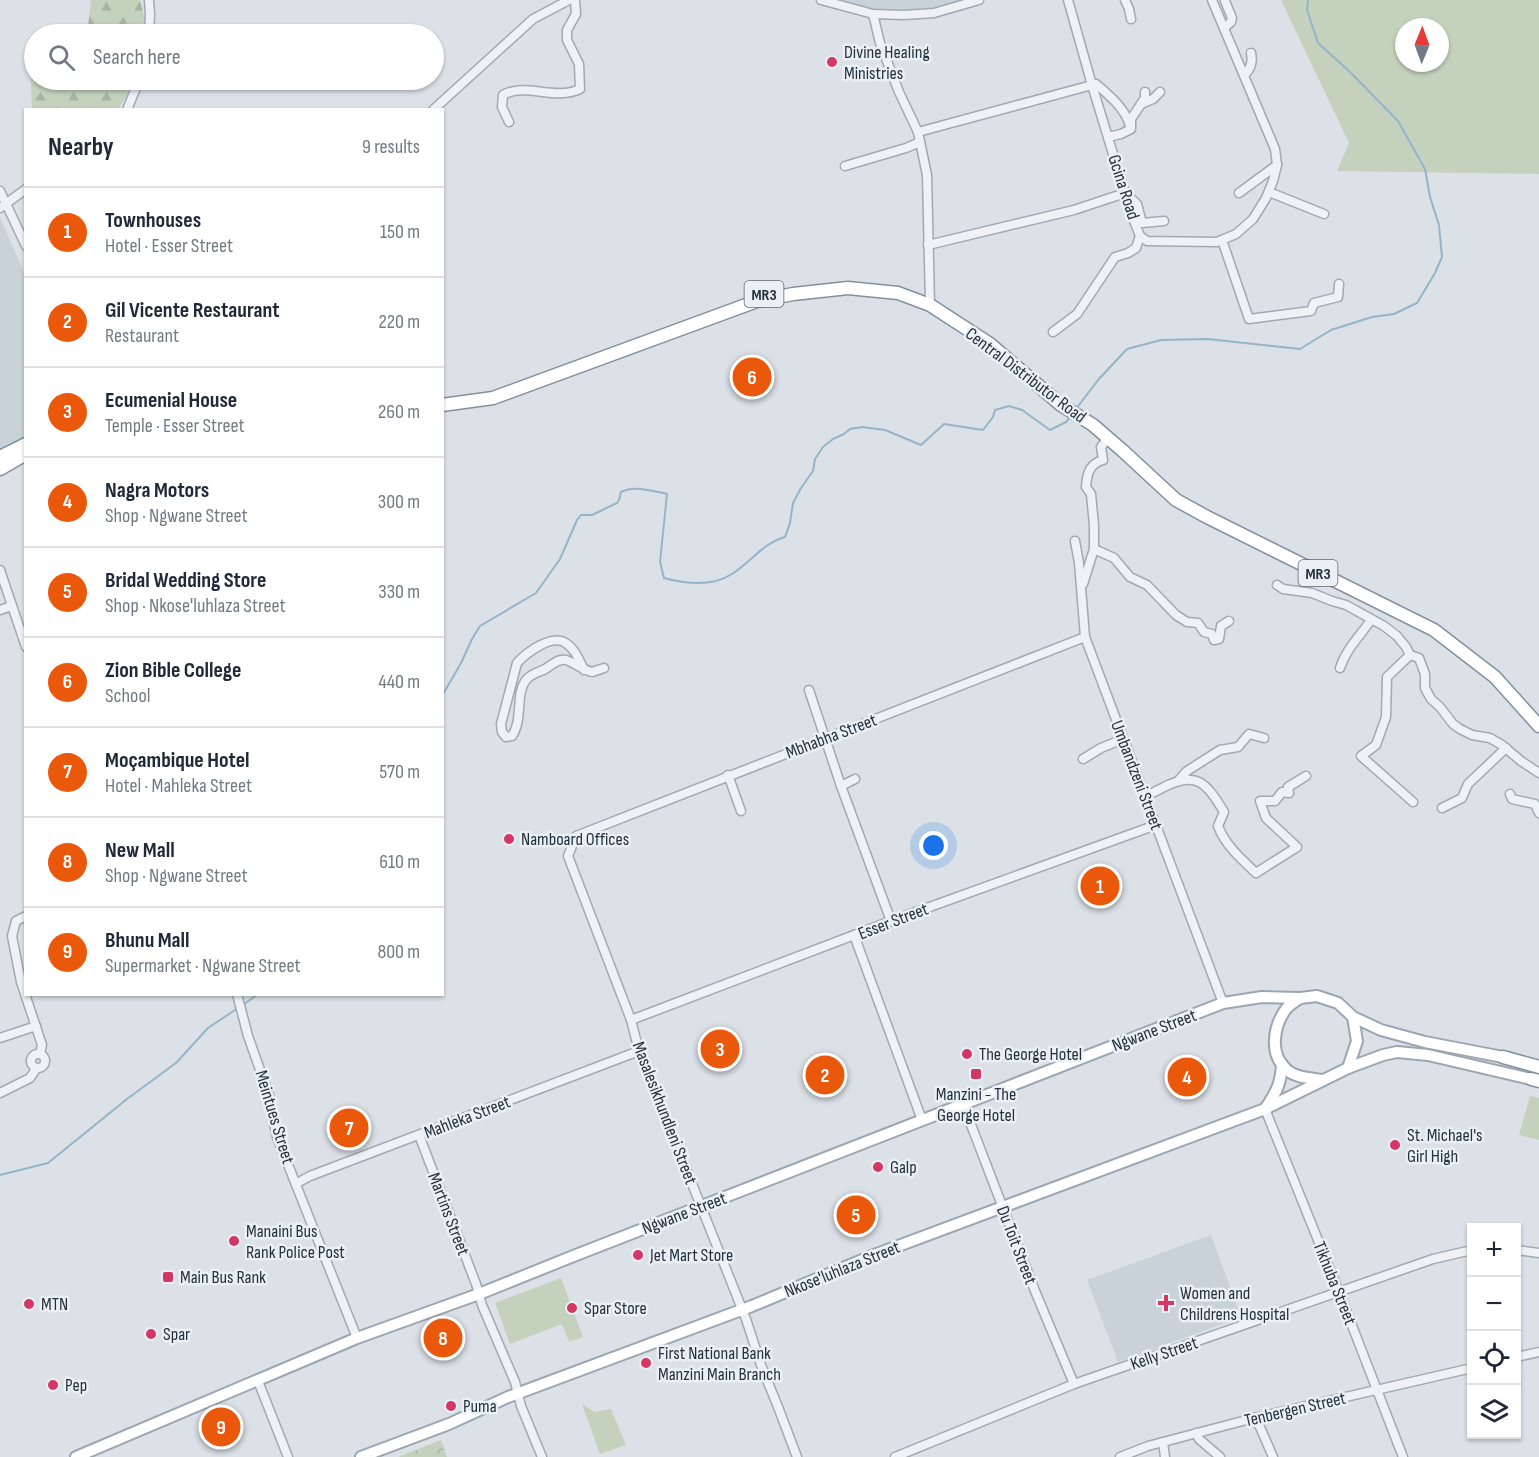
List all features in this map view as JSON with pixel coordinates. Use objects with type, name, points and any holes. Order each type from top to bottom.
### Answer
[{"type":"highway","name":"Central Distributor Road","points":[[444,398],[487,393],[752,297],[792,287],[848,282],[900,288],[930,301],[990,344],[1063,402],[1128,446],[1179,494],[1438,627],[1498,672],[1539,713]]},
{"type":"highway","name":"Central Distributor Road","points":[[444,405],[493,398],[757,301],[793,294],[848,288],[898,293],[930,301]]},
{"type":"highway","name":"Central Distributor Road","points":[[1094,422],[1108,438],[1176,500],[1434,630],[1495,677],[1539,726]]},
{"type":"highway","points":[[0,457],[24,445]]},
{"type":"highway","points":[[0,469],[24,455]]},
{"type":"highway","points":[[1503,1057],[1539,1059]]},
{"type":"highway","points":[[1503,1057],[1539,1067]]},
{"type":"main road","points":[[1503,1057],[1425,1042],[1381,1030],[1353,1017],[1338,1003],[1317,996],[1300,998],[1286,1008],[1273,1043],[1282,1064],[1288,1071],[1323,1080],[1383,1055],[1397,1053],[1428,1055],[1536,1080]]},
{"type":"main road","name":"Ngwane Street","points":[[76,1457],[357,1338],[479,1293],[1223,1004],[1262,997],[1300,998]]},
{"type":"main road","points":[[1348,1068],[1357,1041],[1353,1017]]},
{"type":"main road","points":[[1265,1109],[1278,1088],[1282,1064]]},
{"type":"main road","name":"Nkose'luhlaza Street","points":[[362,1457],[449,1424],[508,1397],[742,1309],[874,1255],[1265,1109],[1323,1080]]},
{"type":"street","points":[[148,0],[150,24]]},
{"type":"street","points":[[435,108],[533,19],[569,0]]},
{"type":"street","points":[[509,122],[502,107],[503,95],[510,91],[523,90],[541,93],[573,92],[580,89],[579,64],[567,39],[567,30],[576,14],[575,0]]},
{"type":"street","points":[[821,0],[873,15],[934,13],[979,0]]},
{"type":"street","name":"Gcina Road","points":[[1068,0],[1131,213],[1140,236],[1147,241],[1217,242],[1236,234],[1253,219],[1269,192],[1277,165]]},
{"type":"street","points":[[1125,0],[1131,19]]},
{"type":"street","points":[[1212,0],[1275,149],[1277,165],[1239,193]]},
{"type":"street","points":[[1224,28],[1232,18],[1225,1]]},
{"type":"street","points":[[873,15],[880,43],[918,132],[927,175],[930,301]]},
{"type":"street","points":[[1244,75],[1249,71],[1251,53]]},
{"type":"street","points":[[918,132],[1094,84],[1111,97],[1128,118],[1131,129]]},
{"type":"street","points":[[128,108],[135,90]]},
{"type":"street","points":[[1131,129],[1131,119],[1145,98],[1145,92]]},
{"type":"street","points":[[1140,104],[1153,99],[1160,92]]},
{"type":"street","points":[[1108,137],[1131,129]]},
{"type":"street","points":[[845,166],[920,142]]},
{"type":"street","points":[[3,206],[24,190]]},
{"type":"street","points":[[0,191],[3,206],[24,243]]},
{"type":"street","points":[[1269,192],[1324,214]]},
{"type":"street","points":[[928,245],[1074,210],[1125,193],[1137,204],[1142,223],[1164,221]]},
{"type":"street","points":[[1053,332],[1077,314],[1115,257],[1136,248],[1140,236]]},
{"type":"street","points":[[1222,240],[1249,319],[1311,311],[1314,303],[1338,297],[1339,284]]},
{"type":"street","points":[[1081,589],[1094,549],[1091,494],[1086,487],[1088,472],[1098,461],[1103,460],[1101,447],[1108,438]]},
{"type":"street","name":"Umbandzeni Street","points":[[1075,542],[1085,637],[1223,1004]]},
{"type":"street","points":[[1094,549],[1114,558],[1130,577],[1147,585],[1176,615],[1187,622],[1198,622],[1203,632],[1212,634],[1214,640],[1221,639],[1221,626],[1229,621]]},
{"type":"street","points":[[0,570],[24,641]]},
{"type":"street","points":[[1278,585],[1283,589],[1312,593],[1332,602],[1346,605],[1397,636],[1410,656]]},
{"type":"street","points":[[0,610],[12,606]]},
{"type":"street","points":[[1340,668],[1352,644],[1371,620]]},
{"type":"street","name":"Mbhabha Street","points":[[576,836],[1085,637]]},
{"type":"street","points":[[584,670],[575,652],[563,642],[553,640],[523,656],[517,663],[501,724],[502,732],[506,737],[512,736],[517,730],[522,686],[528,678],[562,660],[566,660],[584,670],[592,672],[604,668]]},
{"type":"street","points":[[1410,656],[1419,658],[1425,674],[1425,688],[1431,699],[1453,724],[1472,735],[1490,738],[1539,773]]},
{"type":"street","points":[[1410,656],[1387,677],[1386,717],[1376,745],[1361,756],[1413,802]]},
{"type":"street","points":[[809,690],[841,786],[891,921]]},
{"type":"street","points":[[1177,782],[1187,771],[1220,750],[1238,747],[1249,734],[1264,738]]},
{"type":"street","points":[[1083,759],[1101,748],[1124,739]]},
{"type":"street","points":[[1442,808],[1462,798],[1468,784],[1506,748]]},
{"type":"street","points":[[728,775],[741,812]]},
{"type":"street","points":[[1144,793],[1153,794],[1183,779],[1195,780],[1205,786],[1224,812],[1218,826],[1222,836],[1243,862],[1256,873],[1297,847],[1266,818],[1260,801],[1275,801],[1282,792],[1289,794],[1288,787],[1306,777]]},
{"type":"street","points":[[841,786],[855,779]]},
{"type":"street","points":[[1510,794],[1512,799],[1535,804],[1539,813]]},
{"type":"street","name":"Esser Street","points":[[631,1020],[891,921],[1156,825]]},
{"type":"street","name":"Masalesikhundleni Street","points":[[576,836],[568,856],[631,1020],[639,1051],[746,1318],[761,1365],[797,1457]]},
{"type":"street","points":[[24,917],[16,921],[12,936],[24,991]]},
{"type":"street","points":[[854,935],[922,1120]]},
{"type":"street","points":[[0,1093],[30,1078],[36,1068],[31,1059],[36,1054],[40,1054],[42,1045],[26,996]]},
{"type":"street","name":"Meintues Street","points":[[238,996],[248,1036],[269,1095],[278,1137],[357,1338]]},
{"type":"street","points":[[0,1038],[36,1026]]},
{"type":"street","name":"Mahleka Street","points":[[297,1183],[310,1176],[639,1051]]},
{"type":"street","name":"Du Toit Street","points":[[963,1104],[1074,1384]]},
{"type":"street","name":"Tikhuba Street","points":[[1265,1109],[1403,1457]]},
{"type":"street","name":"Martins Street","points":[[419,1135],[482,1305],[518,1394]]},
{"type":"street","points":[[1521,1251],[1539,1253]]},
{"type":"street","name":"Kelly Street","points":[[894,1457],[1074,1384],[1433,1259],[1467,1252]]},
{"type":"street","points":[[1521,1356],[1539,1352]]},
{"type":"street","name":"Tenbergen Street","points":[[1120,1457],[1148,1446],[1254,1418],[1467,1369]]},
{"type":"street","points":[[258,1381],[288,1457]]},
{"type":"street","points":[[518,1394],[543,1457]]},
{"type":"street","points":[[1254,1418],[1273,1457]]},
{"type":"street","points":[[1196,1433],[1198,1439],[1220,1457]]},
{"type":"street","points":[[1163,1442],[1165,1457]]},
{"type":"shaded area","points":[[816,0],[977,0],[934,13],[873,14]]},
{"type":"shaded area","points":[[0,217],[24,273],[24,439],[0,451]]},
{"type":"shaded area","name":"Women and Childrens Hospital","points":[[1211,1235],[1241,1317],[1118,1362],[1087,1280]]},
{"type":"green space","points":[[91,0],[140,0],[145,19],[144,24],[88,24]]},
{"type":"green space","points":[[1281,0],[1539,0],[1539,174],[1337,171],[1349,143]]},
{"type":"green space","points":[[31,90],[128,90],[119,108],[32,108]]},
{"type":"green space","points":[[1530,1096],[1539,1098],[1539,1140],[1519,1135]]},
{"type":"green space","points":[[561,1278],[583,1337],[569,1342],[562,1324],[510,1344],[495,1303]]},
{"type":"green space","points":[[582,1404],[595,1412],[611,1409],[626,1445],[600,1454]]},
{"type":"green space","points":[[441,1440],[447,1457],[398,1457]]},
{"type":"waterway","points":[[1076,409],[1098,380],[1127,349],[1161,340],[1208,339],[1300,349],[1331,330],[1372,317],[1394,314],[1417,303],[1435,273],[1442,257],[1439,225],[1430,197],[1425,169],[1398,121],[1318,43],[1307,10],[1308,0]]},
{"type":"waterway","points":[[444,693],[480,626],[536,593],[560,559],[581,515],[592,515],[617,503],[621,492],[638,489],[667,494],[660,562],[664,578],[681,582],[707,583],[732,574],[764,548],[785,537],[793,503],[813,471],[815,459],[823,447],[850,429],[862,427],[885,430],[921,445],[944,424],[983,430],[993,417],[995,410],[1009,406],[1022,410],[1050,430],[1066,422],[1071,416]]},
{"type":"waterway","points":[[243,1005],[255,996]]},
{"type":"waterway","points":[[0,1175],[48,1163],[176,1063],[208,1028],[238,1008]]},
{"type":"place","name":"Divine Healing Ministries","points":[[832,62]]},
{"type":"place","name":"Zion Bible College","points":[[752,377]]},
{"type":"place","name":"Namboard Offices","points":[[509,839]]},
{"type":"place","name":"Townhouses","points":[[1100,886]]},
{"type":"place","name":"Ecumenial House","points":[[720,1049]]},
{"type":"place","name":"The George Hotel","points":[[967,1054]]},
{"type":"place","name":"Manzini - The George Hotel","points":[[976,1074]]},
{"type":"place","name":"Gil Vicente Restaurant","points":[[825,1075]]},
{"type":"place","name":"Nagra Motors","points":[[1187,1077]]},
{"type":"place","name":"Moçambique Hotel","points":[[349,1128]]},
{"type":"place","name":"St. Michael's Girl High","points":[[1395,1145]]},
{"type":"place","name":"Galp","points":[[878,1167]]},
{"type":"place","name":"Bridal Wedding Store","points":[[856,1215]]},
{"type":"place","name":"Manaini Bus Rank Police Post","points":[[234,1241]]},
{"type":"place","name":"Jet Mart Store","points":[[638,1255]]},
{"type":"place","name":"Main Bus Rank","points":[[168,1277]]},
{"type":"place","name":"Women and Childrens Hospital","points":[[1166,1303]]},
{"type":"place","name":"MTN","points":[[29,1304]]},
{"type":"place","name":"Spar Store","points":[[572,1308]]},
{"type":"place","name":"Spar","points":[[151,1334]]},
{"type":"place","name":"New Mall","points":[[443,1338]]},
{"type":"place","name":"First National Bank Manzini Main Branch","points":[[646,1363]]},
{"type":"place","name":"Pep","points":[[53,1385]]},
{"type":"place","name":"Puma","points":[[451,1406]]},
{"type":"place","name":"Bhunu Mall","points":[[221,1427]]}]
